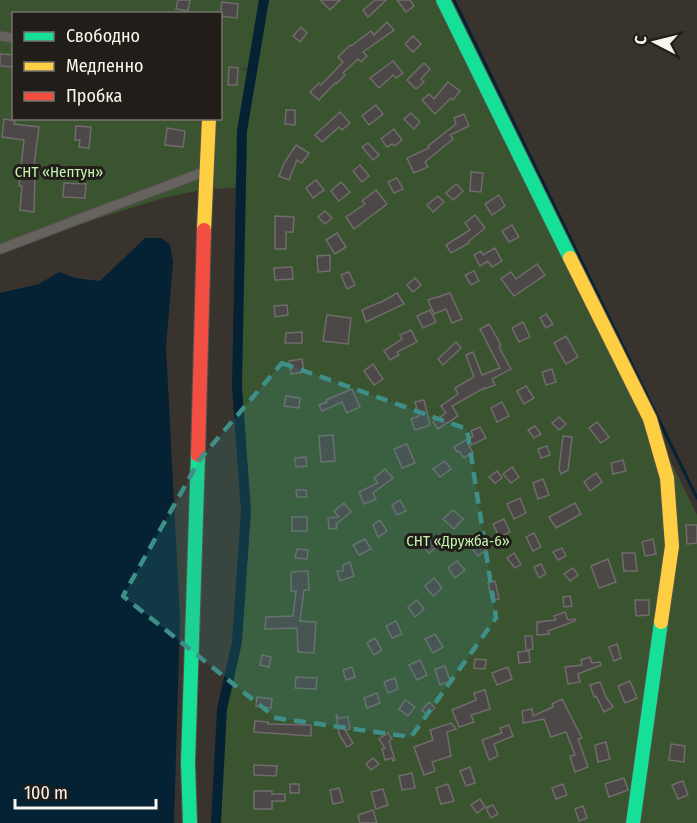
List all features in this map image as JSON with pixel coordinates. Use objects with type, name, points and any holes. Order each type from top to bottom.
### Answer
[{"type":"street","points":[[443,0],[650,418],[667,478],[672,546],[633,823]]},
{"type":"street","points":[[190,823],[188,763],[209,120]]},
{"type":"street","points":[[0,249],[206,171]]},
{"type":"highlighted area","points":[[282,363],[467,429],[496,618],[411,737],[276,718],[123,596],[200,459]]},
{"type":"green space","name":"СНТ «Дружба-6»","points":[[0,0],[443,0],[697,515],[697,823],[216,823],[222,709],[237,642],[246,511],[237,386],[242,131],[252,69],[240,68],[249,72],[239,133],[235,188],[205,189],[163,198],[0,249]]},
{"type":"water","points":[[145,238],[161,238],[170,244],[173,262],[166,347],[180,618],[174,823],[0,823],[0,293],[39,284],[59,272],[75,278],[100,281]]},
{"type":"building","points":[[178,0],[190,0],[188,11],[176,9]]},
{"type":"building","points":[[320,0],[340,0],[330,10]]},
{"type":"building","points":[[375,0],[386,0],[368,17],[363,10]]},
{"type":"building","points":[[397,0],[410,0],[414,6],[406,12]]},
{"type":"building","points":[[222,2],[238,4],[237,18],[222,16]]},
{"type":"building","points":[[387,22],[394,30],[363,52],[367,56],[361,62],[358,59],[319,100],[310,92],[319,83],[321,85],[343,62],[338,57],[350,45],[371,31],[374,35]]},
{"type":"building","points":[[301,27],[307,33],[300,42],[293,36]]},
{"type":"building","points":[[413,36],[421,44],[413,52],[405,44]]},
{"type":"building","points":[[0,54],[12,55],[12,67],[0,66]]},
{"type":"building","points":[[393,61],[403,73],[396,78],[393,75],[379,88],[370,78]]},
{"type":"building","points":[[424,63],[430,69],[421,79],[424,82],[416,89],[407,80]]},
{"type":"building","points":[[229,67],[238,68],[237,85],[228,85]]},
{"type":"building","points":[[448,82],[460,91],[453,100],[451,98],[435,114],[422,100],[429,94],[434,99]]},
{"type":"building","points":[[376,105],[383,114],[369,125],[362,116]]},
{"type":"building","points":[[286,110],[295,110],[295,125],[285,124]]},
{"type":"building","points":[[340,112],[350,123],[342,130],[339,127],[322,142],[315,135]]},
{"type":"building","points":[[411,113],[420,122],[414,129],[404,119]]},
{"type":"building","points":[[464,114],[469,126],[450,135],[453,139],[425,162],[428,167],[414,173],[407,158],[429,148],[428,146],[456,124],[454,118]]},
{"type":"building","points":[[4,119],[15,121],[14,124],[39,127],[33,174],[35,174],[34,212],[20,210],[22,186],[19,186],[24,140],[2,137]]},
{"type":"building","points":[[76,126],[91,127],[89,148],[79,147],[80,140],[75,140]]},
{"type":"building","points":[[167,128],[185,131],[183,147],[165,145]]},
{"type":"building","points":[[394,129],[402,140],[394,146],[392,144],[387,147],[381,139]]},
{"type":"building","points":[[368,143],[379,155],[373,160],[362,147]]},
{"type":"building","points":[[296,145],[309,153],[302,163],[297,160],[289,180],[279,176],[284,163]]},
{"type":"building","points":[[360,165],[369,176],[362,182],[353,171]]},
{"type":"building","points":[[471,172],[483,173],[481,192],[470,191]]},
{"type":"building","points":[[397,178],[403,189],[394,193],[388,182]]},
{"type":"building","points":[[316,180],[324,190],[313,198],[306,188]]},
{"type":"building","points":[[341,182],[350,192],[339,201],[331,191]]},
{"type":"building","points":[[64,183],[86,184],[85,198],[63,197]]},
{"type":"building","points":[[456,184],[463,191],[453,200],[446,193]]},
{"type":"building","points":[[376,190],[387,204],[354,229],[346,217],[365,204],[362,201]]},
{"type":"building","points":[[499,195],[505,206],[492,215],[485,204]]},
{"type":"building","points":[[438,196],[444,202],[433,212],[427,205]]},
{"type":"building","points":[[325,211],[332,218],[325,224],[318,217]]},
{"type":"building","points":[[475,215],[485,228],[469,243],[451,253],[446,245],[470,230],[465,223]]},
{"type":"building","points":[[275,216],[294,217],[293,232],[286,232],[286,249],[275,249]]},
{"type":"building","points":[[512,225],[519,237],[509,242],[502,231]]},
{"type":"building","points":[[337,233],[346,247],[335,254],[326,240]]},
{"type":"building","points":[[495,248],[502,261],[492,267],[488,261],[480,266],[474,255],[481,251],[483,255]]},
{"type":"building","points":[[330,255],[330,271],[318,272],[317,256]]},
{"type":"building","points":[[537,264],[545,275],[514,296],[501,279],[511,272],[516,279]]},
{"type":"building","points":[[292,267],[293,279],[275,280],[274,268]]},
{"type":"building","points":[[474,271],[479,281],[471,285],[465,275]]},
{"type":"building","points":[[349,272],[355,285],[347,289],[341,275]]},
{"type":"building","points":[[415,278],[421,285],[413,292],[407,285]]},
{"type":"building","points":[[397,293],[404,304],[366,322],[362,310]]},
{"type":"building","points":[[450,293],[462,319],[452,323],[446,309],[434,314],[428,300]]},
{"type":"building","points":[[287,305],[288,315],[275,317],[274,306]]},
{"type":"building","points":[[430,310],[436,322],[423,328],[417,316]]},
{"type":"building","points":[[546,314],[553,324],[546,328],[540,318]]},
{"type":"building","points":[[327,315],[351,318],[348,344],[323,341]]},
{"type":"building","points":[[523,322],[530,337],[519,342],[512,328]]},
{"type":"building","points":[[489,324],[511,369],[492,379],[495,385],[484,388],[452,406],[458,416],[438,429],[433,422],[446,413],[441,406],[458,394],[455,388],[474,377],[466,355],[473,352],[482,375],[500,368],[480,329]]},
{"type":"building","points":[[411,330],[417,342],[397,352],[399,355],[390,360],[384,351],[402,339],[400,335]]},
{"type":"building","points":[[302,332],[302,343],[285,343],[286,333]]},
{"type":"building","points":[[566,336],[578,357],[566,364],[554,343]]},
{"type":"building","points":[[456,342],[461,348],[443,365],[438,359]]},
{"type":"building","points":[[302,359],[304,372],[291,374],[289,361]]},
{"type":"building","points":[[373,364],[383,379],[374,385],[364,371]]},
{"type":"building","points":[[552,369],[556,382],[546,385],[542,372]]},
{"type":"building","points":[[526,386],[534,398],[524,404],[517,391]]},
{"type":"building","points":[[352,389],[360,407],[347,413],[342,402],[322,411],[319,405]]},
{"type":"building","points":[[286,396],[300,398],[299,408],[284,406]]},
{"type":"building","points":[[424,400],[430,425],[415,430],[411,419],[419,416],[415,402]]},
{"type":"building","points":[[502,402],[509,416],[497,422],[491,408]]},
{"type":"building","points":[[559,417],[566,424],[559,430],[552,423]]},
{"type":"building","points":[[597,422],[609,437],[601,443],[589,428]]},
{"type":"building","points":[[535,426],[541,434],[534,438],[528,430]]},
{"type":"building","points":[[480,427],[486,438],[469,446],[473,453],[464,458],[454,447],[473,436],[471,431]]},
{"type":"building","points":[[333,435],[335,461],[321,462],[319,436]]},
{"type":"building","points":[[563,436],[572,437],[568,470],[561,474],[559,469]]},
{"type":"building","points":[[407,444],[415,463],[402,468],[394,449]]},
{"type":"building","points":[[547,446],[550,455],[541,458],[538,449]]},
{"type":"building","points":[[306,457],[307,466],[296,467],[295,458]]},
{"type":"building","points":[[623,460],[626,471],[613,474],[611,463]]},
{"type":"building","points":[[445,461],[451,469],[440,477],[433,469]]},
{"type":"building","points":[[512,467],[519,477],[511,483],[503,474]]},
{"type":"building","points":[[385,469],[393,478],[373,493],[376,499],[364,504],[359,492],[378,483],[374,478]]},
{"type":"building","points":[[497,471],[502,478],[495,483],[489,477]]},
{"type":"building","points":[[596,473],[602,482],[590,491],[584,482]]},
{"type":"building","points":[[543,479],[549,495],[538,499],[533,483]]},
{"type":"building","points":[[296,490],[306,490],[307,497],[297,497]]},
{"type":"building","points":[[520,498],[526,513],[514,519],[507,504]]},
{"type":"building","points":[[400,500],[406,511],[397,515],[392,505]]},
{"type":"building","points":[[344,503],[351,512],[336,524],[337,528],[329,529],[328,518],[339,517],[334,511]]},
{"type":"building","points":[[575,503],[581,514],[556,528],[549,517]]},
{"type":"building","points":[[453,510],[463,519],[454,529],[443,519]]},
{"type":"building","points":[[292,517],[307,517],[307,531],[292,531]]},
{"type":"building","points":[[504,519],[510,532],[499,537],[493,524]]},
{"type":"building","points":[[380,520],[387,531],[378,537],[373,525]]},
{"type":"building","points":[[686,525],[697,525],[697,543],[687,544]]},
{"type":"building","points":[[534,533],[541,547],[533,551],[526,537]]},
{"type":"building","points":[[477,538],[487,549],[478,556],[469,544]]},
{"type":"building","points":[[365,539],[371,549],[359,555],[353,545]]},
{"type":"building","points":[[653,539],[656,554],[645,556],[642,542]]},
{"type":"building","points":[[429,540],[435,548],[429,553],[422,545]]},
{"type":"building","points":[[562,548],[566,556],[558,560],[553,552]]},
{"type":"building","points":[[297,549],[308,550],[307,559],[295,558]]},
{"type":"building","points":[[514,553],[521,564],[515,568],[507,558]]},
{"type":"building","points":[[622,553],[635,553],[637,571],[624,571]]},
{"type":"building","points":[[608,559],[616,582],[599,588],[591,566]]},
{"type":"building","points":[[457,561],[465,570],[455,578],[448,568]]},
{"type":"building","points":[[350,562],[354,576],[340,581],[337,571],[343,571],[343,565]]},
{"type":"building","points":[[541,564],[546,574],[539,578],[534,567]]},
{"type":"building","points":[[573,568],[578,575],[570,581],[564,574]]},
{"type":"building","points":[[308,571],[309,590],[304,590],[300,621],[316,622],[314,653],[298,652],[297,628],[265,629],[266,617],[293,616],[296,591],[291,591],[291,572]]},
{"type":"building","points":[[434,578],[442,588],[433,596],[425,586]]},
{"type":"building","points":[[495,581],[499,599],[492,600],[488,583]]},
{"type":"building","points":[[570,596],[572,606],[564,607],[563,597]]},
{"type":"building","points":[[417,600],[424,609],[415,617],[408,607]]},
{"type":"building","points":[[635,600],[649,600],[649,615],[636,616]]},
{"type":"building","points":[[565,612],[568,620],[575,619],[575,621],[548,631],[549,634],[537,635],[537,622],[556,620],[554,616]]},
{"type":"building","points":[[396,621],[402,634],[392,638],[386,626]]},
{"type":"building","points":[[435,634],[443,647],[433,653],[425,639]]},
{"type":"building","points":[[525,636],[532,636],[533,649],[526,650]]},
{"type":"building","points":[[375,638],[382,650],[374,655],[367,643]]},
{"type":"building","points":[[617,644],[621,658],[614,661],[609,647]]},
{"type":"building","points":[[529,651],[530,662],[519,663],[518,652]]},
{"type":"building","points":[[262,655],[271,657],[269,667],[260,665]]},
{"type":"building","points":[[590,657],[592,663],[600,662],[601,665],[578,674],[580,682],[568,684],[565,667],[582,665],[581,660]]},
{"type":"building","points":[[475,659],[486,660],[485,669],[474,668]]},
{"type":"building","points":[[420,660],[427,675],[417,680],[409,665]]},
{"type":"building","points":[[445,666],[450,681],[440,685],[435,669]]},
{"type":"building","points":[[352,667],[355,677],[346,680],[343,670]]},
{"type":"building","points":[[508,667],[512,679],[497,685],[492,673]]},
{"type":"building","points":[[296,677],[317,678],[316,689],[295,688]]},
{"type":"building","points":[[395,678],[398,689],[388,693],[384,682]]},
{"type":"building","points":[[630,681],[637,698],[625,703],[618,686]]},
{"type":"building","points":[[600,682],[613,707],[604,712],[596,696],[594,697],[590,685]]},
{"type":"building","points":[[485,690],[490,709],[471,715],[474,722],[459,727],[452,710],[476,700],[474,693]]},
{"type":"building","points":[[377,693],[380,703],[367,708],[364,698]]},
{"type":"building","points":[[257,697],[272,699],[271,708],[256,706]]},
{"type":"building","points":[[562,699],[582,738],[578,739],[588,767],[575,772],[570,756],[575,755],[566,732],[551,737],[544,719],[523,723],[522,711],[532,709],[533,716],[553,707],[552,704]]},
{"type":"building","points":[[405,700],[415,707],[408,716],[399,709]]},
{"type":"building","points":[[429,702],[435,708],[427,715],[422,710]]},
{"type":"building","points":[[336,714],[338,718],[348,717],[350,729],[345,730],[353,743],[347,747],[339,734]]},
{"type":"building","points":[[255,721],[268,722],[268,724],[311,725],[311,736],[254,732]]},
{"type":"building","points":[[451,723],[456,729],[447,732],[451,756],[432,762],[435,771],[424,775],[414,747],[433,740],[430,730]]},
{"type":"building","points":[[509,725],[513,736],[494,744],[498,756],[489,760],[482,740],[502,733],[500,728]]},
{"type":"building","points":[[388,733],[392,739],[389,741],[395,760],[393,761],[392,758],[385,760],[382,749],[385,748],[379,739]]},
{"type":"building","points":[[606,742],[610,759],[598,762],[595,745]]},
{"type":"building","points":[[671,744],[685,746],[684,762],[669,760]]},
{"type":"building","points":[[373,758],[379,764],[371,770],[366,764]]},
{"type":"building","points":[[254,765],[277,766],[276,776],[254,775]]},
{"type":"building","points":[[470,767],[475,783],[466,786],[460,771]]},
{"type":"building","points":[[412,773],[415,788],[402,790],[399,776]]},
{"type":"building","points":[[624,778],[628,790],[609,797],[605,784]]},
{"type":"building","points":[[683,781],[688,795],[678,799],[672,785]]},
{"type":"building","points":[[290,784],[299,784],[299,793],[290,793]]},
{"type":"building","points":[[448,784],[454,801],[441,804],[436,788]]},
{"type":"building","points":[[563,784],[567,795],[556,799],[552,788]]},
{"type":"building","points":[[339,788],[343,802],[333,804],[330,790]]},
{"type":"building","points":[[383,789],[388,805],[376,809],[371,792]]},
{"type":"building","points":[[254,791],[285,794],[285,801],[272,801],[272,809],[254,809]]},
{"type":"building","points":[[480,799],[485,807],[477,813],[471,805]]},
{"type":"building","points":[[493,805],[498,814],[491,818],[486,808]]},
{"type":"building","points":[[583,806],[587,818],[579,821],[575,809]]},
{"type":"building","points":[[373,810],[377,823],[360,823],[358,815]]},
{"type":"waterway","points":[[216,823],[222,709],[237,642],[246,511],[237,386],[242,131],[264,0]]},
{"type":"waterway","points":[[454,0],[697,498]]},
{"type":"traffic: fast","points":[[443,0],[570,258]]},
{"type":"traffic: fast","points":[[190,823],[188,763],[198,455]]},
{"type":"traffic: fast","points":[[633,823],[661,622]]},
{"type":"traffic: slow","points":[[204,230],[209,120]]},
{"type":"traffic: slow","points":[[570,258],[650,419],[667,478],[672,546],[661,622]]},
{"type":"traffic: jam","points":[[198,455],[204,230]]},
{"type":"park label","name":"СНТ «Нептун»","points":[[59,172]]}]
